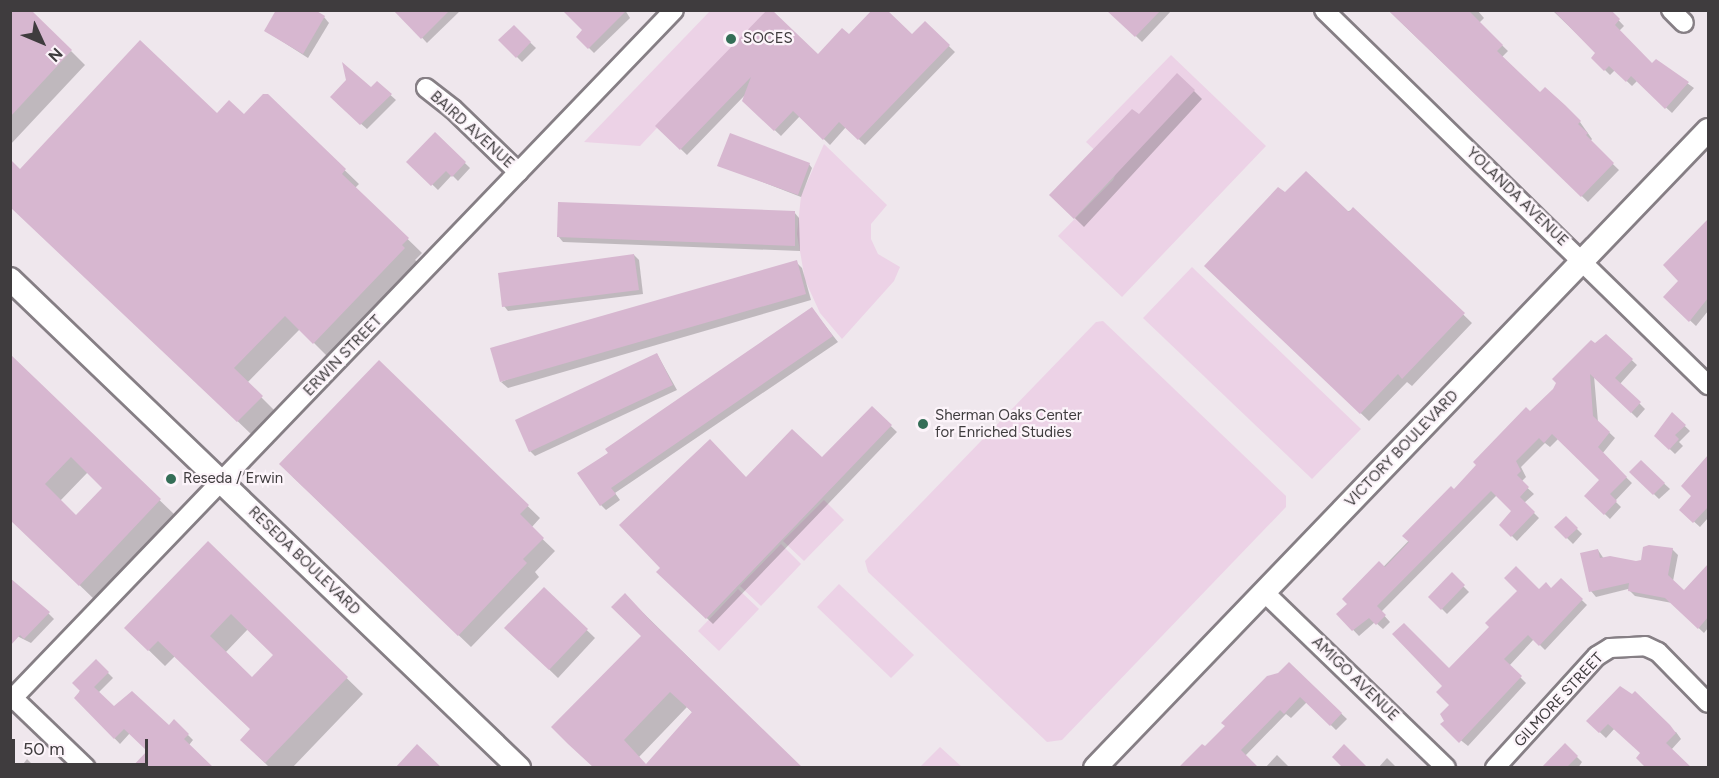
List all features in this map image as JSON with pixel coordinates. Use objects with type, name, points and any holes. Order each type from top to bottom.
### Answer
[{"type":"main road","name":"VICTORY BOULEVARD","points":[[1095,768],[1708,130]]},
{"type":"main road","name":"RESEDA BOULEVARD","points":[[10,279],[519,768]]},
{"type":"street","name":"ERWIN STREET","points":[[12,698],[674,10]]},
{"type":"street","name":"YOLANDA AVENUE","points":[[1324,10],[1708,385]]},
{"type":"street","name":"BAIRD AVENUE","points":[[426,88],[453,109],[518,172]]},
{"type":"street","name":"AMIGO AVENUE","points":[[1264,592],[1446,768]]},
{"type":"street","name":"GILMORE STREET","points":[[1495,768],[1597,656],[1610,648],[1645,645],[1658,651],[1708,703]]},
{"type":"street","points":[[12,698],[86,768]]},
{"type":"shaded area","points":[[710,11],[767,11],[640,146],[584,142]]},
{"type":"shaded area","points":[[1171,55],[1266,146],[1122,297],[1058,236],[1113,180],[1117,171],[1086,142]]},
{"type":"shaded area","points":[[824,144],[887,205],[871,224],[871,239],[878,254],[900,267],[894,281],[842,339],[820,313],[805,280],[797,234],[801,196]]},
{"type":"shaded area","points":[[1192,267],[1361,429],[1312,479],[1143,318]]},
{"type":"shaded area","points":[[1103,321],[1286,496],[1286,507],[1062,740],[1047,742],[868,572],[865,561],[1096,322]]},
{"type":"shaded area","points":[[824,500],[844,520],[804,561],[783,541]]},
{"type":"shaded area","points":[[781,544],[801,564],[761,606],[740,586]]},
{"type":"shaded area","points":[[839,584],[914,655],[891,678],[817,607]]},
{"type":"shaded area","points":[[738,589],[759,609],[719,651],[698,631]]},
{"type":"shaded area","points":[[940,747],[962,767],[920,767]]},
{"type":"building","points":[[10,10],[31,10],[72,50],[10,117]]},
{"type":"building","points":[[276,10],[315,10],[325,16],[303,54],[264,31]]},
{"type":"building","points":[[393,10],[450,10],[421,39]]},
{"type":"building","points":[[562,10],[627,10],[588,49],[576,37],[582,30]]},
{"type":"building","points":[[767,10],[772,10],[818,54],[842,28],[849,34],[872,10],[887,10],[912,34],[925,21],[950,45],[858,140],[839,122],[823,140],[793,111],[774,131],[742,101],[751,77],[680,150],[655,126]]},
{"type":"building","points":[[1106,10],[1161,10],[1135,37]]},
{"type":"building","points":[[1388,10],[1468,10],[1503,45],[1497,51],[1540,92],[1545,87],[1565,105],[1581,121],[1578,124],[1588,133],[1586,135],[1614,163],[1581,197]]},
{"type":"building","points":[[1553,10],[1611,10],[1620,19],[1615,25],[1652,63],[1656,59],[1689,82],[1665,109],[1631,76],[1626,82],[1609,66],[1604,71],[1591,58],[1595,53]]},
{"type":"building","points":[[514,25],[531,42],[516,58],[498,40]]},
{"type":"building","points":[[140,40],[217,113],[229,100],[244,114],[263,94],[268,94],[346,169],[342,174],[409,238],[402,245],[405,248],[313,344],[285,316],[234,368],[263,396],[237,422],[10,207],[10,159],[20,169]]},
{"type":"building","points":[[342,62],[371,87],[377,81],[392,94],[360,125],[330,97],[346,80]]},
{"type":"building","points":[[1177,73],[1195,90],[1074,219],[1049,195],[1132,109],[1139,114]]},
{"type":"building","points":[[435,132],[466,162],[452,177],[446,171],[431,186],[406,162]]},
{"type":"building","points":[[730,133],[810,163],[798,195],[717,166]]},
{"type":"building","points":[[1306,171],[1349,212],[1353,207],[1465,313],[1402,379],[1398,374],[1360,414],[1204,266],[1278,187],[1285,192]]},
{"type":"building","points":[[558,202],[795,211],[795,246],[557,237]]},
{"type":"building","points":[[1708,219],[1708,298],[1689,322],[1663,297],[1678,281],[1663,265]]},
{"type":"building","points":[[634,254],[639,290],[502,307],[498,273]]},
{"type":"building","points":[[797,260],[806,294],[500,382],[490,348]]},
{"type":"building","points":[[812,307],[833,336],[611,488],[616,494],[600,506],[577,473],[608,453],[605,449]]},
{"type":"building","points":[[1606,334],[1633,359],[1615,378],[1641,402],[1631,413],[1590,374],[1593,416],[1610,432],[1598,447],[1627,477],[1610,494],[1617,501],[1604,515],[1584,496],[1599,480],[1552,434],[1544,443],[1539,438],[1516,461],[1521,471],[1517,475],[1529,487],[1520,497],[1535,512],[1511,537],[1499,525],[1511,511],[1491,491],[1377,606],[1386,615],[1376,625],[1369,618],[1352,631],[1336,614],[1347,604],[1342,599],[1379,561],[1385,567],[1409,542],[1402,536],[1451,486],[1454,489],[1476,465],[1473,462],[1526,407],[1530,411],[1553,389],[1556,383],[1552,379],[1591,340],[1595,343]]},
{"type":"building","points":[[657,353],[673,385],[529,452],[515,420]]},
{"type":"building","points":[[10,354],[161,499],[79,586],[10,520]],"holes":[[[71,457],[102,488],[76,515],[45,484]]]},
{"type":"building","points":[[379,360],[529,505],[520,514],[544,538],[523,559],[527,563],[458,636],[279,464]]},
{"type":"building","points":[[872,406],[892,425],[706,619],[656,572],[660,568],[619,525],[710,439],[746,477],[792,429],[822,457]]},
{"type":"building","points":[[1672,412],[1686,425],[1675,435],[1679,439],[1669,450],[1654,436]]},
{"type":"building","points":[[1708,455],[1708,507],[1693,523],[1679,510],[1691,496],[1681,486]]},
{"type":"building","points":[[1641,460],[1665,483],[1653,495],[1629,472]]},
{"type":"building","points":[[1566,516],[1578,528],[1566,539],[1554,527]]},
{"type":"building","points":[[208,541],[348,677],[265,763],[240,740],[250,729],[158,641],[148,651],[124,628]],"holes":[[[231,614],[273,655],[252,677],[210,636]]]},
{"type":"building","points":[[1649,545],[1673,548],[1668,575],[1684,590],[1708,564],[1708,617],[1698,629],[1665,598],[1628,591],[1629,583],[1589,592],[1580,553],[1598,549],[1600,558],[1610,556],[1636,561],[1641,560],[1643,547]]},
{"type":"building","points":[[1516,566],[1539,589],[1546,582],[1551,588],[1561,578],[1583,599],[1539,646],[1528,635],[1504,659],[1522,676],[1459,743],[1440,724],[1444,721],[1440,714],[1449,705],[1436,692],[1442,686],[1392,634],[1404,623],[1449,668],[1489,627],[1485,623],[1517,591],[1504,578]]},
{"type":"building","points":[[1452,572],[1465,585],[1441,610],[1428,597]]},
{"type":"building","points":[[10,578],[50,612],[24,639],[20,635],[10,646]]},
{"type":"building","points":[[544,587],[588,629],[549,670],[504,628]]},
{"type":"building","points":[[625,593],[803,768],[594,768],[551,727],[641,636],[611,607]],"holes":[[[670,692],[692,712],[646,764],[624,740]]]},
{"type":"building","points":[[96,659],[109,672],[94,687],[114,706],[132,691],[169,725],[174,719],[189,734],[184,739],[214,768],[131,768],[147,751],[124,729],[114,739],[74,698],[80,691],[72,683]]},
{"type":"building","points":[[1289,662],[1342,713],[1330,726],[1300,697],[1284,714],[1280,710],[1241,750],[1259,768],[1178,768],[1202,744],[1205,746],[1225,726],[1221,723],[1267,676],[1278,673]]},
{"type":"building","points":[[1620,686],[1632,694],[1635,691],[1670,725],[1676,733],[1666,743],[1692,768],[1646,768],[1636,758],[1640,753],[1608,724],[1599,733],[1586,721]]},
{"type":"building","points":[[1565,743],[1578,756],[1566,768],[1541,768]]},
{"type":"building","points":[[417,744],[442,768],[395,768]]},
{"type":"building","points":[[1344,744],[1368,768],[1343,768],[1332,757]]},
{"type":"place","name":"SOCES","points":[[731,39]]},
{"type":"place","name":"Sherman Oaks Center for Enriched Studies","points":[[923,424]]},
{"type":"place","name":"Reseda / Erwin","points":[[171,479]]}]
